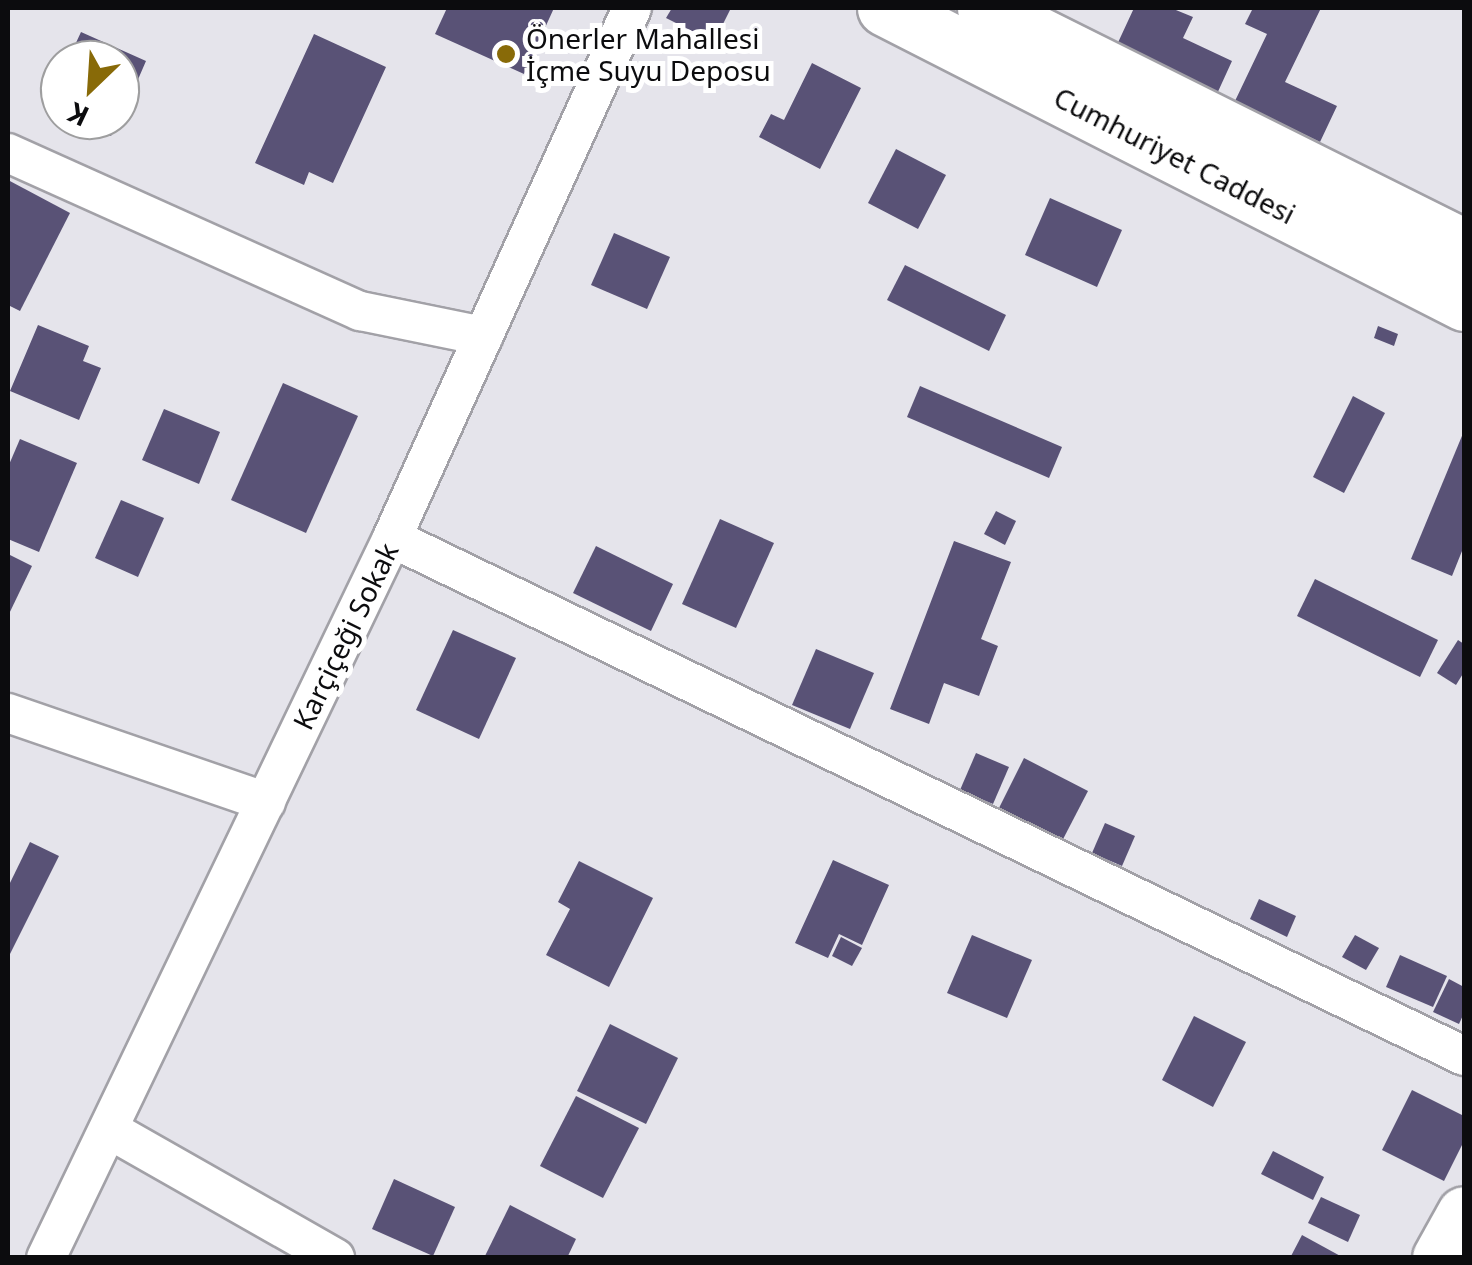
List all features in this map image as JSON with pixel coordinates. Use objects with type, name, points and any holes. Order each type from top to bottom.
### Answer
[{"type":"main road","name":"Cumhuriyet Caddesi","points":[[886,8],[1464,302]]},
{"type":"main road","name":"Cumhuriyet Caddesi","points":[[984,8],[1464,247]]},
{"type":"main road","points":[[1438,1258],[1464,1213]]},
{"type":"street","name":"Karçiçeği Sokak","points":[[46,1258],[392,538],[632,8]]},
{"type":"street","points":[[8,153],[360,311],[483,336]]},
{"type":"street","points":[[392,538],[1464,1056]]},
{"type":"street","points":[[8,713],[266,802]]},
{"type":"street","points":[[110,1130],[335,1258]]},
{"type":"building","name":"Önerler Mahallesi İçme Suyu Deposu","points":[[447,8],[554,8],[524,74],[435,34]]},
{"type":"building","points":[[672,8],[731,8],[714,42],[666,18]]},
{"type":"building","points":[[1134,8],[1171,8],[1193,17],[1183,38],[1232,61],[1216,96],[1115,49]]},
{"type":"building","points":[[1253,8],[1321,8],[1285,82],[1337,106],[1320,142],[1235,101],[1267,34],[1245,24]]},
{"type":"building","points":[[81,32],[99,40],[77,40]]},
{"type":"building","points":[[314,34],[386,67],[333,183],[309,172],[304,185],[255,163]]},
{"type":"building","points":[[812,63],[861,88],[820,169],[759,137],[771,114],[784,120]]},
{"type":"building","points":[[896,149],[946,175],[918,229],[868,203]]},
{"type":"building","points":[[8,180],[70,213],[20,311],[8,305]]},
{"type":"building","points":[[1050,198],[1122,230],[1097,287],[1025,255]]},
{"type":"building","points":[[614,233],[670,257],[647,309],[591,285]]},
{"type":"building","points":[[905,265],[1006,315],[989,351],[887,300]]},
{"type":"building","points":[[38,325],[89,346],[83,361],[101,368],[79,420],[10,391]]},
{"type":"building","points":[[1378,326],[1398,334],[1394,346],[1374,338]]},
{"type":"building","points":[[283,383],[358,416],[306,533],[231,500]]},
{"type":"building","points":[[920,386],[1062,447],[1049,478],[907,417]]},
{"type":"building","points":[[1353,396],[1385,413],[1344,493],[1313,477]]},
{"type":"building","points":[[164,409],[220,432],[199,484],[142,460]]},
{"type":"building","points":[[1464,431],[1464,546],[1452,576],[1411,559]]},
{"type":"building","points":[[20,439],[77,463],[39,552],[8,539],[8,467]]},
{"type":"building","points":[[121,500],[164,518],[138,577],[95,558]]},
{"type":"building","points":[[996,511],[1016,521],[1005,545],[984,534]]},
{"type":"building","points":[[720,519],[774,543],[736,628],[682,604]]},
{"type":"building","points":[[954,541],[1011,562],[981,639],[998,646],[979,696],[944,683],[929,724],[890,709]]},
{"type":"building","points":[[596,546],[673,584],[651,631],[573,593]]},
{"type":"building","points":[[8,554],[32,566],[8,616]]},
{"type":"building","points":[[1315,579],[1438,640],[1420,677],[1297,616]]},
{"type":"building","points":[[453,630],[516,658],[479,739],[416,710]]},
{"type":"building","points":[[1458,640],[1464,644],[1464,672],[1456,685],[1437,673]]},
{"type":"building","points":[[816,649],[874,673],[850,729],[792,705]]},
{"type":"building","points":[[976,753],[1009,767],[993,804],[960,790]]},
{"type":"building","points":[[1024,758],[1088,791],[1060,845],[997,812]]},
{"type":"building","points":[[1105,823],[1135,836],[1122,866],[1092,853]]},
{"type":"building","points":[[30,842],[59,856],[8,958],[8,887]]},
{"type":"building","points":[[833,860],[889,885],[862,945],[839,934],[828,958],[795,943]]},
{"type":"building","points":[[579,861],[653,898],[609,987],[546,955],[570,909],[558,902]]},
{"type":"building","points":[[1259,899],[1296,916],[1287,937],[1250,919]]},
{"type":"building","points":[[972,935],[1032,960],[1007,1018],[947,993]]},
{"type":"building","points":[[1355,935],[1379,948],[1366,970],[1342,957]]},
{"type":"building","points":[[841,937],[862,948],[852,966],[832,956]]},
{"type":"building","points":[[1400,955],[1447,976],[1433,1007],[1386,987]]},
{"type":"building","points":[[1449,979],[1464,987],[1464,1013],[1459,1024],[1433,1012]]},
{"type":"building","points":[[1194,1016],[1246,1042],[1213,1107],[1162,1080]]},
{"type":"building","points":[[610,1024],[678,1058],[646,1124],[577,1091]]},
{"type":"building","points":[[1412,1090],[1464,1116],[1464,1141],[1444,1181],[1382,1150]]},
{"type":"building","points":[[576,1096],[639,1128],[603,1198],[540,1166]]},
{"type":"building","points":[[1273,1151],[1324,1177],[1313,1200],[1261,1174]]},
{"type":"building","points":[[394,1179],[455,1207],[433,1256],[372,1229]]},
{"type":"building","points":[[1321,1197],[1360,1215],[1348,1242],[1308,1223]]},
{"type":"building","points":[[510,1205],[576,1239],[567,1258],[484,1258]]},
{"type":"building","points":[[1302,1235],[1344,1258],[1290,1258]]},
{"type":"place","name":"Önerler Mahallesi İçme Suyu Deposu","points":[[506,54]]}]
